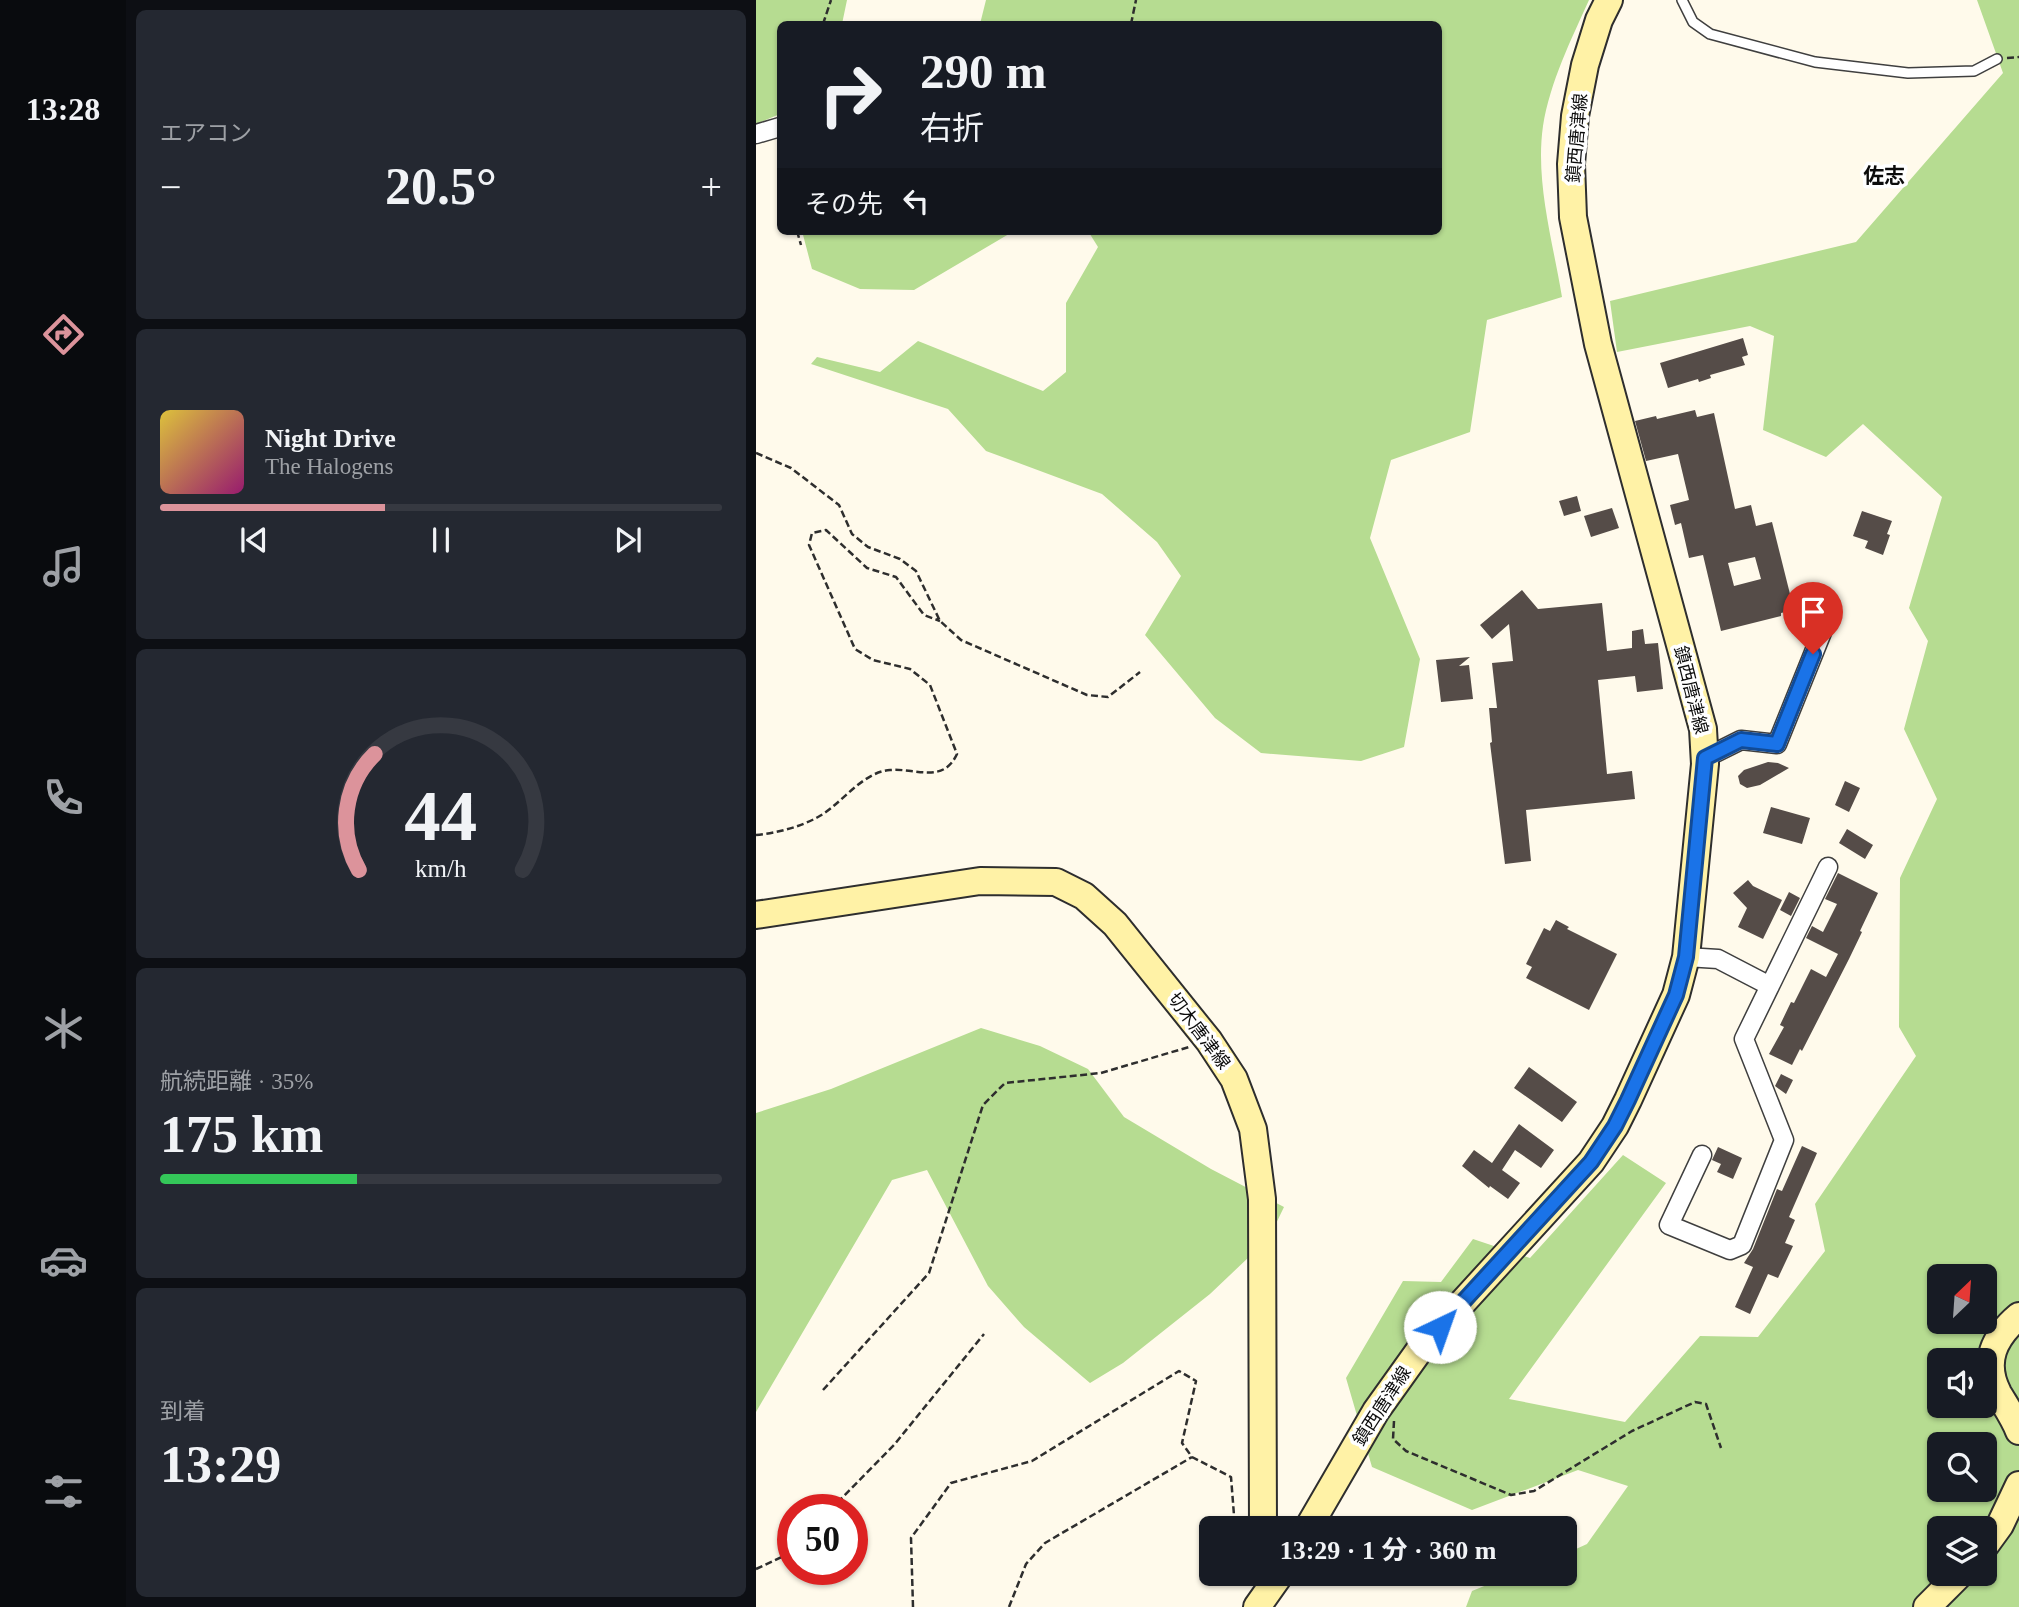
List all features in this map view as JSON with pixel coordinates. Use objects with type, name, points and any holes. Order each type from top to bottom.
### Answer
[{"type":"main road","name":"鎮西唐津線","points":[[1315,1516],[1376,1411],[1421,1348],[1591,1162],[1603,1144],[1628,1100],[1676,995],[1686,957],[1705,758],[1703,729],[1598,344],[1573,217],[1575,116],[1585,65],[1599,20],[1609,0]]},
{"type":"main road","name":"切木唐津線","points":[[756,915],[980,881],[1056,882],[1084,896],[1115,924],[1209,1041],[1234,1079],[1253,1129],[1262,1199],[1263,1516]]},
{"type":"main road","points":[[2019,1316],[2005,1328],[1994,1345],[1990,1363],[1996,1389],[2019,1431]]},
{"type":"main road","points":[[1997,1529],[2019,1485]]},
{"type":"main road","points":[[1259,1606],[1261,1586]]},
{"type":"main road","points":[[1259,1606],[1272,1586]]},
{"type":"main road","points":[[1927,1607],[1948,1586]]},
{"type":"street","points":[[756,134],[777,128]]},
{"type":"street","points":[[1705,758],[1741,740],[1777,744],[1831,610]]},
{"type":"street","points":[[1702,1155],[1669,1224],[1730,1251],[1742,1245],[1784,1140],[1744,1039],[1828,867]]},
{"type":"street","points":[[1686,957],[1718,959],[1770,986]]},
{"type":"lane","points":[[1682,0],[1693,22],[1710,34],[1815,62],[1908,73],[1974,71],[1997,59]]},
{"type":"path","points":[[824,21],[831,0]]},
{"type":"path","points":[[1132,21],[1136,0]]},
{"type":"path","points":[[798,235],[801,246]]},
{"type":"path","points":[[756,453],[791,468],[839,505],[852,534],[868,547],[900,559],[916,571],[940,621]]},
{"type":"path","points":[[756,835],[775,833],[819,816],[864,781],[888,770],[937,773],[951,766],[957,754],[930,685],[910,669],[873,660],[855,649],[809,545],[812,533],[826,530],[867,568],[896,577],[924,615],[940,621],[961,640],[1087,695],[1108,697],[1140,672]]},
{"type":"path","points":[[823,1390],[929,1273],[984,1105],[1005,1083],[1101,1073],[1209,1041]]},
{"type":"path","points":[[846,1494],[894,1445],[984,1334]]},
{"type":"path","points":[[914,1607],[911,1538],[951,1483],[1032,1461],[1179,1371],[1196,1381],[1182,1443],[1192,1457],[1231,1477],[1233,1516]]},
{"type":"path","points":[[1394,1420],[1393,1439],[1406,1451],[1511,1495],[1535,1491],[1632,1431],[1695,1402],[1706,1404],[1721,1448]]},
{"type":"path","points":[[1009,1607],[1026,1564],[1045,1543],[1192,1457]]},
{"type":"path","points":[[756,1569],[777,1559]]},
{"type":"green space","points":[[756,0],[847,0],[843,21],[777,21],[777,115],[756,124]]},
{"type":"green space","points":[[986,0],[1589,0],[1556,77],[1546,110],[1541,147],[1543,190],[1562,297],[1487,320],[1470,432],[1391,460],[1370,538],[1420,659],[1404,747],[1361,761],[1261,753],[1215,718],[1145,635],[1181,576],[1157,542],[1102,494],[986,451],[948,409],[811,364],[817,357],[880,372],[918,341],[1043,391],[1066,372],[1066,303],[1098,247],[1090,235],[1442,235],[1442,21],[981,21]]},
{"type":"green space","points":[[1977,0],[2019,0],[2019,1607],[1466,1607],[1472,1591],[1484,1586],[1577,1586],[1577,1549],[1587,1544],[1628,1486],[1578,1470],[1472,1510],[1372,1467],[1346,1378],[1403,1281],[1441,1282],[1473,1239],[1530,1258],[1623,1155],[1666,1183],[1509,1399],[1625,1422],[1700,1336],[1758,1337],[1825,1251],[1815,1204],[1916,1056],[1899,1027],[1900,878],[1937,799],[1904,729],[1928,641],[1909,608],[1942,497],[1863,424],[1826,457],[1763,430],[1774,336],[1750,326],[1617,352],[1610,301],[1856,242],[2003,73]]},
{"type":"green space","points":[[803,235],[1007,235],[914,290],[860,289],[812,269]]},
{"type":"green space","points":[[981,1028],[1040,1046],[1088,1069],[1124,1117],[1211,1169],[1284,1207],[1269,1238],[1210,1294],[1123,1363],[1090,1383],[1024,1327],[988,1286],[927,1170],[892,1180],[756,1412],[756,1113],[831,1089]]},
{"type":"building","points":[[1743,338],[1748,355],[1742,357],[1745,365],[1710,375],[1711,378],[1699,382],[1698,379],[1668,388],[1660,363]]},
{"type":"building","points":[[1695,410],[1697,417],[1714,413],[1735,509],[1751,505],[1756,526],[1772,522],[1794,610],[1781,613],[1781,616],[1721,631],[1703,555],[1689,558],[1681,523],[1675,525],[1670,505],[1689,500],[1678,454],[1646,461],[1635,421],[1656,416],[1657,419]],"holes":[[[1755,557],[1761,579],[1734,586],[1728,563]]]},
{"type":"building","points":[[1577,496],[1581,511],[1564,516],[1559,501]]},
{"type":"building","points":[[1612,508],[1619,528],[1591,537],[1584,516]]},
{"type":"building","points":[[1862,511],[1892,521],[1883,555],[1865,548],[1868,541],[1853,536]]},
{"type":"building","points":[[1522,590],[1538,609],[1602,603],[1607,651],[1632,648],[1632,631],[1643,629],[1645,644],[1658,643],[1663,689],[1637,692],[1635,676],[1598,680],[1607,774],[1632,771],[1635,799],[1526,810],[1531,861],[1505,864],[1490,743],[1489,708],[1497,708],[1492,663],[1513,661],[1509,624],[1492,639],[1480,625]]},
{"type":"building","points":[[1470,657],[1459,666],[1469,665],[1473,699],[1441,702],[1436,660]]},
{"type":"building","points":[[1768,762],[1789,768],[1760,785],[1747,788],[1740,784],[1738,776],[1744,770]]},
{"type":"building","points":[[1845,781],[1860,788],[1849,812],[1835,805]]},
{"type":"building","points":[[1771,807],[1810,818],[1802,844],[1763,833]]},
{"type":"building","points":[[1847,829],[1873,845],[1865,859],[1839,843]]},
{"type":"building","points":[[1838,873],[1878,893],[1849,959],[1802,1051],[1800,1049],[1792,1065],[1769,1054],[1784,1027],[1780,1025],[1791,1002],[1794,1003],[1811,969],[1826,977],[1838,954],[1806,938],[1812,926],[1823,932],[1837,904],[1825,899]]},
{"type":"building","points":[[1748,880],[1753,886],[1782,900],[1763,939],[1738,927],[1747,908],[1733,893]]},
{"type":"building","points":[[1789,892],[1800,898],[1791,916],[1780,910]]},
{"type":"building","points":[[1556,920],[1569,927],[1567,929],[1617,954],[1589,1010],[1526,978],[1532,967],[1526,964],[1544,928],[1550,931]]},
{"type":"building","points":[[1529,1067],[1577,1102],[1562,1122],[1514,1088]]},
{"type":"building","points":[[1781,1074],[1793,1080],[1786,1094],[1775,1086]]},
{"type":"building","points":[[1519,1124],[1554,1150],[1541,1168],[1515,1150],[1502,1170],[1520,1183],[1508,1199],[1490,1186],[1489,1188],[1462,1166],[1474,1150],[1492,1163]]},
{"type":"building","points":[[1802,1146],[1817,1153],[1789,1217],[1795,1220],[1785,1243],[1793,1246],[1778,1278],[1768,1274],[1750,1314],[1735,1307],[1753,1267],[1744,1263],[1753,1249],[1777,1189],[1782,1191]]},
{"type":"building","points":[[1718,1147],[1742,1158],[1733,1179],[1717,1172],[1721,1164],[1712,1160]]},
{"type":"district","name":"佐志","points":[[1884,176]]},
{"type":"route","points":[[1440,1327],[1591,1162],[1615,1126],[1676,995],[1686,957],[1705,758],[1741,740],[1777,744],[1813,654]]}]
